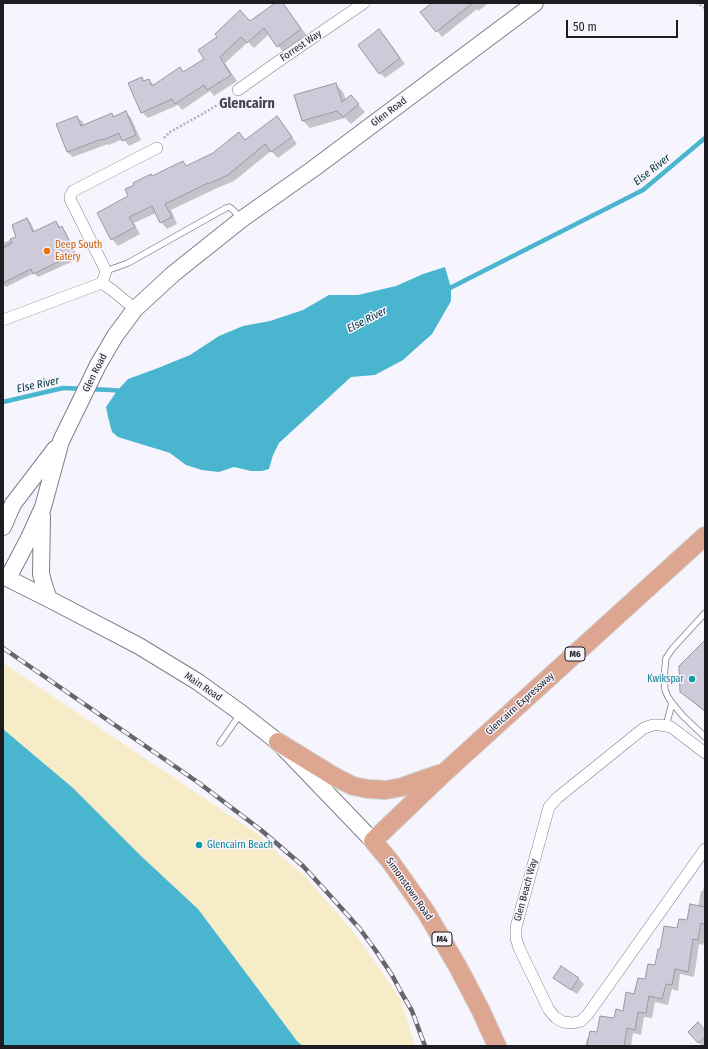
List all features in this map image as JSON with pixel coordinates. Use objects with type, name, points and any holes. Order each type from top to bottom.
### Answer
[{"type":"main road","name":"Glencairn Expressway","points":[[373,841],[445,772],[705,536]]},
{"type":"main road","points":[[278,742],[335,777],[353,786],[368,790],[386,790],[402,787],[445,772]]},
{"type":"main road","name":"Simonstown Road","points":[[373,841],[390,861],[426,912],[466,981],[497,1046]]},
{"type":"street","name":"Forrest Way","points":[[238,90],[364,3]]},
{"type":"street","name":"Glen Road","points":[[3,526],[8,507],[61,441],[98,365],[115,336],[135,309],[173,274],[242,219],[313,169],[535,3]]},
{"type":"street","points":[[102,283],[106,271],[70,200],[72,191],[157,148]]},
{"type":"street","points":[[102,283],[135,309]]},
{"type":"street","points":[[3,320],[102,283]]},
{"type":"street","name":"Glen Road","points":[[6,577],[29,538],[43,507],[61,441]]},
{"type":"street","points":[[43,507],[41,574],[44,588],[49,599]]},
{"type":"street","name":"Main Road","points":[[6,577],[145,650],[198,682],[278,742],[373,841]]},
{"type":"street","name":"Glen Beach Way","points":[[666,726],[653,725],[644,728],[557,798],[549,807],[547,812],[516,927],[516,938],[519,948],[549,1010],[555,1017],[563,1022],[574,1023],[581,1021],[588,1014],[705,849]]},
{"type":"street","points":[[666,726],[671,727],[705,752]]},
{"type":"lane","points":[[106,271],[128,264],[226,208],[231,208],[242,219]]},
{"type":"lane","points":[[705,614],[673,648],[666,658],[664,677],[665,690],[672,704],[705,737]]},
{"type":"lane","points":[[666,726],[672,704]]},
{"type":"lane","points":[[220,743],[241,713]]},
{"type":"path","points":[[696,3],[705,8]]},
{"type":"path","points":[[170,132],[204,113],[238,90]]},
{"type":"sand","name":"Glencairn Beach","points":[[3,663],[258,834],[305,876],[357,936],[401,1000],[415,1046],[303,1046],[297,1041],[198,909],[140,855],[73,788],[3,729]]},
{"type":"water","points":[[445,267],[451,288],[451,301],[432,334],[403,360],[375,375],[351,377],[279,443],[273,455],[269,469],[262,471],[251,471],[234,467],[219,472],[202,470],[186,465],[170,453],[118,437],[112,432],[106,407],[117,391],[128,379],[190,355],[219,336],[243,326],[270,321],[303,310],[329,295],[358,295],[396,286],[423,274]]},
{"type":"water","points":[[3,729],[73,788],[140,855],[198,909],[297,1041],[303,1046],[3,1046]]},
{"type":"building","points":[[275,3],[283,3],[301,29],[277,47],[264,28],[247,43],[241,37],[220,57],[231,75],[207,90],[204,85],[175,104],[172,99],[141,113],[128,83],[142,77],[143,81],[149,79],[152,86],[180,67],[183,72],[204,59],[198,50],[217,37],[215,34],[240,10],[250,21]]},
{"type":"building","points":[[432,3],[473,3],[436,32],[420,12]]},
{"type":"building","points":[[379,29],[400,58],[379,74],[358,45]]},
{"type":"building","points":[[336,83],[342,102],[351,95],[359,104],[343,117],[337,111],[302,121],[294,95]]},
{"type":"building","points":[[126,111],[136,135],[122,141],[119,133],[67,152],[56,124],[77,116],[81,126],[112,113],[113,117]]},
{"type":"building","points":[[277,116],[292,137],[271,152],[265,144],[228,175],[165,204],[172,217],[160,223],[152,206],[129,217],[135,227],[111,240],[97,213],[128,196],[125,189],[134,185],[133,183],[151,174],[152,176],[183,161],[186,166],[213,153],[239,132],[245,140]]},
{"type":"building","points":[[27,218],[33,232],[56,221],[59,228],[62,226],[75,254],[33,274],[31,269],[3,283],[3,248],[12,243],[10,239],[16,237],[12,225]]},
{"type":"building","name":"Kwikspar","points":[[705,640],[705,711],[680,692],[679,666]]},
{"type":"building","points":[[690,904],[705,907],[705,924],[701,923],[698,940],[693,939],[688,972],[675,969],[672,985],[666,984],[662,999],[649,996],[646,1013],[638,1012],[635,1030],[627,1028],[624,1046],[587,1046],[590,1031],[597,1032],[600,1016],[614,1018],[616,1009],[623,1011],[626,992],[634,994],[638,978],[645,979],[648,964],[655,965],[658,949],[660,949],[664,926],[677,928],[679,919],[687,920]]},
{"type":"building","points":[[561,966],[579,978],[571,990],[553,978]]},
{"type":"building","points":[[698,1022],[705,1030],[705,1037],[698,1043],[688,1032]]},
{"type":"waterway","name":"Else River","points":[[446,290],[643,190],[705,138]]},
{"type":"waterway","name":"Else River","points":[[3,402],[63,388],[122,391]]},
{"type":"railway","points":[[3,648],[199,783],[261,830],[303,866],[360,929],[376,951],[392,975],[412,1011],[425,1046]]},
{"type":"place","name":"Deep South Eatery","points":[[47,251]]},
{"type":"place","name":"Kwikspar","points":[[692,679]]},
{"type":"place","name":"Glencairn Beach","points":[[199,845]]},
{"type":"district","name":"Glencairn","points":[[247,104]]}]
